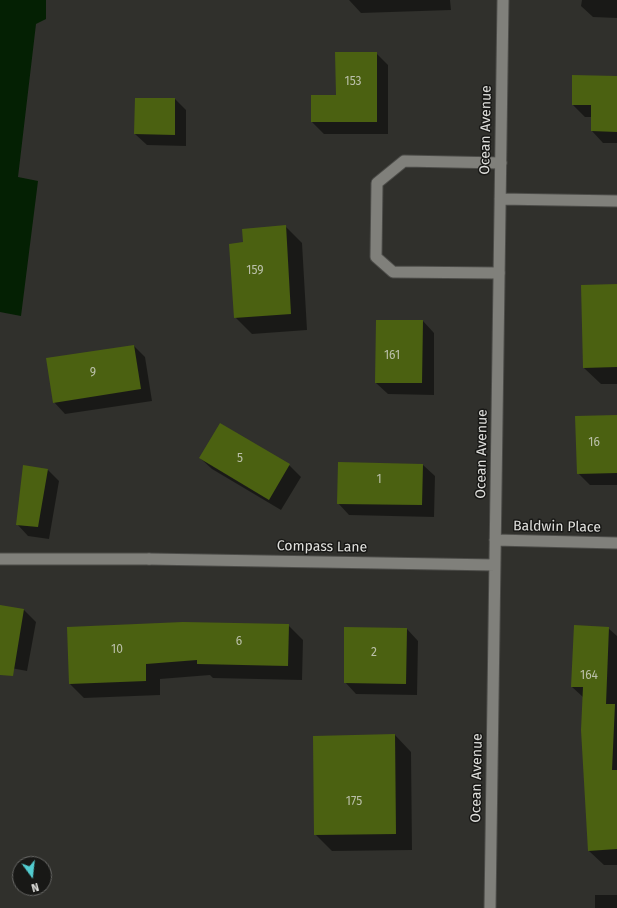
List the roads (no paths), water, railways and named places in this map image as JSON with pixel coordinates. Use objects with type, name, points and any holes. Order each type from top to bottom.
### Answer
[{"type":"street","name":"Ocean Avenue","points":[[490,908],[503,0]]},
{"type":"street","points":[[499,273],[393,272],[376,257],[377,183],[404,161],[501,162]]},
{"type":"street","points":[[500,199],[617,201]]},
{"type":"street","name":"Baldwin Place","points":[[495,540],[617,543]]},
{"type":"street","name":"Compass Lane","points":[[0,559],[149,559],[495,565]]}]
